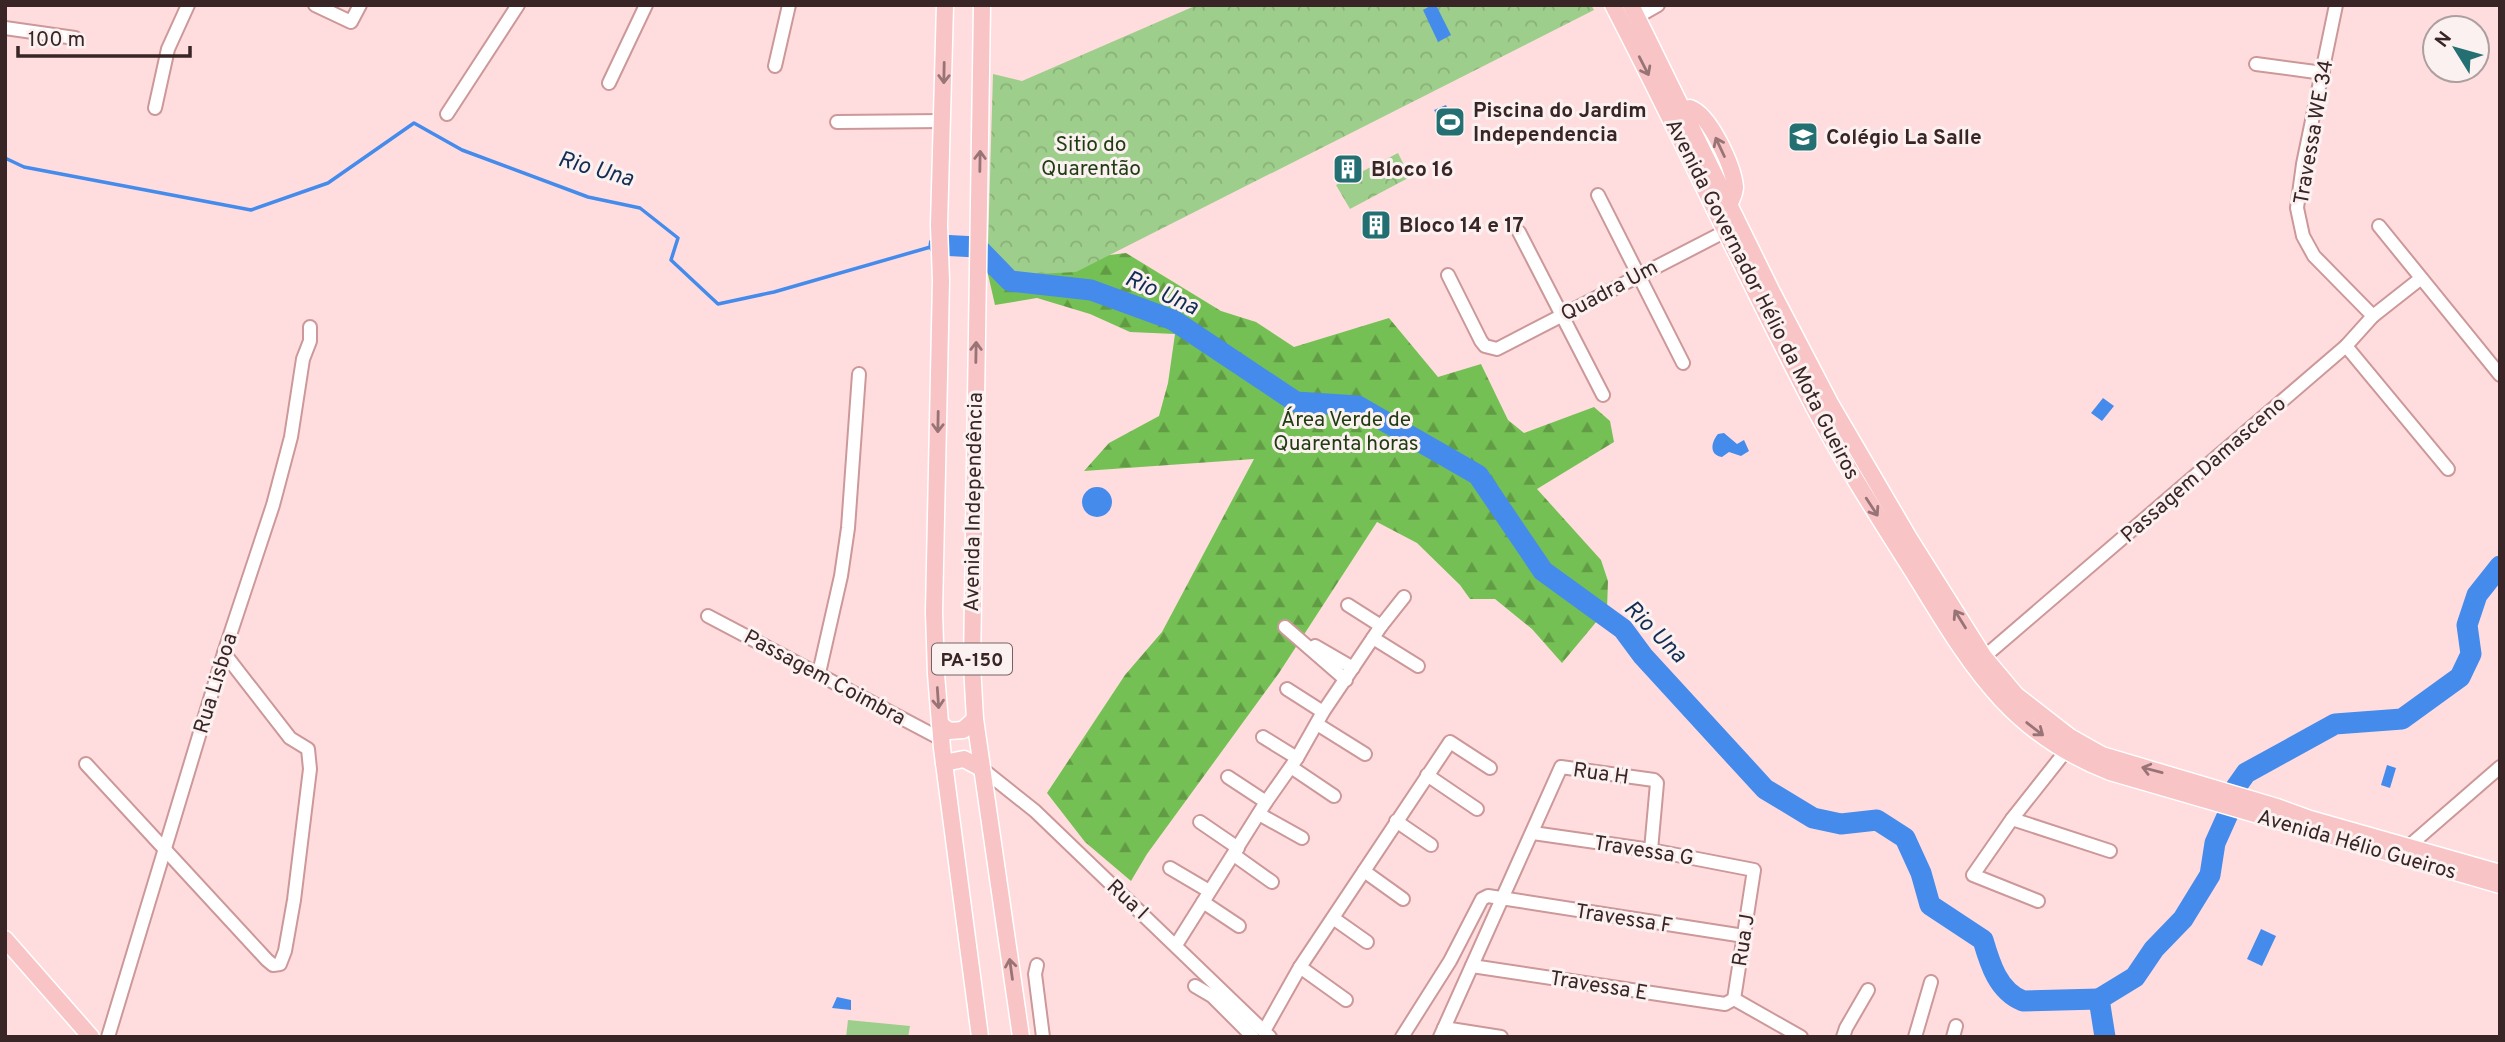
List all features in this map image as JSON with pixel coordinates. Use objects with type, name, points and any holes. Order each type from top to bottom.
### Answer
[{"type":"main road","name":"Avenida Independência","points":[[945,5],[934,612],[940,732],[980,1037]]},
{"type":"main road","name":"Avenida Independência","points":[[982,5],[971,627],[975,719],[1021,1037]]},
{"type":"main road","name":"Avenida Governador Hélio da Mota Gueiros","points":[[1613,5],[1676,113],[1726,230],[1814,407],[1967,656],[2001,699],[2065,752],[2110,772],[2216,795]]},
{"type":"main road","points":[[1634,11],[1676,113]]},
{"type":"main road","name":"Avenida Governador Hélio da Mota Gueiros","points":[[1676,113],[1690,108],[1700,113],[1720,145],[1735,186],[1730,203],[1772,292],[1830,402],[1909,537],[1999,677],[2031,709],[2090,749],[2216,795]]},
{"type":"main road","points":[[940,732],[963,730],[975,719]]},
{"type":"main road","points":[[944,763],[964,759],[981,768]]},
{"type":"main road","name":"Avenida Hélio Gueiros","points":[[2216,795],[2312,832],[2500,885]]},
{"type":"main road","name":"Avenida Hélio Gueiros","points":[[2244,804],[2310,819],[2500,873]]},
{"type":"main road","points":[[5,939],[91,1037]]},
{"type":"street","points":[[155,108],[168,49],[188,5]]},
{"type":"street","points":[[315,5],[351,22],[360,5]]},
{"type":"street","points":[[447,114],[518,5]]},
{"type":"street","points":[[610,83],[646,5]]},
{"type":"street","points":[[775,66],[789,5]]},
{"type":"street","points":[[1634,11],[1658,5]]},
{"type":"street","name":"Travessa WE 34","points":[[2336,5],[2303,164],[2297,208],[2303,236],[2314,256],[2372,316]]},
{"type":"street","points":[[5,28],[75,38]]},
{"type":"street","points":[[2256,64],[2323,73]]},
{"type":"street","points":[[837,122],[943,121]]},
{"type":"street","points":[[1598,195],[1683,363]]},
{"type":"street","points":[[2379,226],[2500,375]]},
{"type":"street","name":"Quadra Um","points":[[1448,275],[1481,341],[1491,349],[1497,349],[1726,230]]},
{"type":"street","points":[[1519,232],[1603,395]]},
{"type":"street","name":"Passagem Damasceno","points":[[1984,657],[2346,346],[2372,316],[2420,279]]},
{"type":"street","name":"Rua Lisboa","points":[[108,1037],[223,653],[273,505],[291,437],[303,359],[310,341],[310,327]]},
{"type":"street","points":[[2346,346],[2448,469]]},
{"type":"street","points":[[819,673],[848,528],[859,374]]},
{"type":"street","points":[[1177,945],[1320,718],[1381,626],[1404,597]]},
{"type":"street","points":[[1349,605],[1381,626]]},
{"type":"street","name":"Passagem Coimbra","points":[[708,615],[940,732]]},
{"type":"street","points":[[1285,627],[1346,680]]},
{"type":"street","points":[[1373,638],[1419,666]]},
{"type":"street","points":[[1315,646],[1353,668]]},
{"type":"street","points":[[86,764],[267,960],[276,966],[280,964],[285,951],[294,900],[310,769],[308,748],[290,738],[223,653]]},
{"type":"street","points":[[1287,689],[1365,754]]},
{"type":"street","points":[[1263,737],[1334,796]]},
{"type":"street","points":[[1195,986],[1262,1035],[1300,967],[1450,742],[1490,768]]},
{"type":"street","points":[[2038,901],[1973,875],[2012,819],[2065,752]]},
{"type":"street","points":[[2409,846],[2500,766]]},
{"type":"street","name":"Rua H","points":[[1533,833],[1561,767],[1654,780],[1657,783],[1651,850]]},
{"type":"street","name":"Rua I","points":[[981,768],[1035,811],[1177,945],[1262,1035]]},
{"type":"street","points":[[1427,775],[1477,809]]},
{"type":"street","points":[[1228,778],[1266,802]]},
{"type":"street","points":[[1259,814],[1302,838]]},
{"type":"street","points":[[2012,819],[2110,851]]},
{"type":"street","points":[[1396,821],[1431,845]]},
{"type":"street","points":[[1200,822],[1272,882]]},
{"type":"street","points":[[1501,1037],[1442,1032],[1533,833]]},
{"type":"street","name":"Travessa G","points":[[1533,833],[1651,850],[1754,870]]},
{"type":"street","points":[[1170,868],[1239,926]]},
{"type":"street","points":[[1364,870],[1403,899]]},
{"type":"street","name":"Rua J","points":[[1729,1001],[1744,936],[1754,870]]},
{"type":"street","points":[[1402,1037],[1450,961],[1482,899],[1488,896],[1503,899]]},
{"type":"street","name":"Travessa F","points":[[1503,899],[1744,936]]},
{"type":"street","points":[[1333,918],[1367,942]]},
{"type":"street","points":[[1037,965],[1035,974],[1043,1037]]},
{"type":"street","name":"Travessa E","points":[[1472,966],[1729,1001]]},
{"type":"street","points":[[1300,967],[1346,1000]]},
{"type":"street","points":[[1915,1037],[1931,982]]},
{"type":"street","points":[[1843,1037],[1868,990]]},
{"type":"street","points":[[1729,1001],[1801,1037]]},
{"type":"green space","name":"Sitio do Quarentão","points":[[1197,5],[1591,5],[1594,10],[1076,272],[1017,275],[988,245],[993,74],[1022,81]]},
{"type":"green space","points":[[1398,153],[1410,177],[1350,209],[1336,185]]},
{"type":"green space","name":"Área Verde de Quarenta horas","points":[[1126,253],[1221,311],[1256,322],[1294,347],[1389,318],[1438,377],[1481,364],[1508,420],[1524,433],[1594,407],[1610,421],[1614,442],[1537,489],[1601,560],[1608,581],[1607,609],[1562,663],[1532,629],[1495,599],[1470,599],[1460,585],[1417,543],[1377,522],[1279,673],[1147,854],[1131,881],[1085,842],[1047,793],[1125,675],[1162,632],[1254,459],[1084,471],[1109,443],[1159,416],[1168,383],[1175,334],[1130,332],[1090,314],[1037,298],[995,305],[987,270]]},
{"type":"green space","points":[[848,1020],[910,1026],[908,1037],[846,1037]]},
{"type":"water","points":[[1436,5],[1451,35],[1438,42],[1423,10]]},
{"type":"water","name":"Piscina do Jardim Independencia","points":[[1446,105],[1451,116],[1452,112],[1461,110],[1463,115],[1458,118],[1460,125],[1447,133],[1434,110]]},
{"type":"water","points":[[2103,398],[2114,406],[2102,421],[2091,413]]},
{"type":"water","points":[[1724,433],[1737,444],[1744,440],[1749,451],[1741,456],[1729,452],[1722,457],[1715,454],[1712,448],[1714,441],[1718,434]]},
{"type":"water","points":[[1097,487],[1103,488],[1111,496],[1111,508],[1103,516],[1097,517],[1091,516],[1083,508],[1082,502],[1083,496],[1091,488]]},
{"type":"water","points":[[2387,765],[2396,768],[2390,788],[2381,785]]},
{"type":"water","points":[[2261,929],[2276,936],[2262,966],[2247,959]]},
{"type":"water","points":[[837,997],[851,1000],[851,1010],[832,1008]]},
{"type":"waterway","name":"Rio Una","points":[[5,158],[24,167],[251,210],[328,183],[414,123],[462,150],[588,197],[640,208],[678,238],[671,260],[718,304],[774,292],[934,246]]},
{"type":"waterway","name":"Rio Una","points":[[939,245],[977,247],[1010,281],[1091,290],[1173,320],[1296,402],[1358,406],[1478,475],[1543,571],[1623,629],[1643,656],[1765,789],[1813,818],[1841,824],[1877,820],[1905,838],[1921,873],[1930,905],[1983,940],[1996,976],[2007,991],[2023,1001],[2099,999],[2105,1037]]},
{"type":"waterway","points":[[2099,999],[2135,977],[2154,949],[2183,919],[2210,875],[2215,843],[2228,814],[2234,790],[2246,773],[2335,724],[2402,719],[2460,677],[2471,654],[2467,625],[2477,595],[2500,566]]},
{"type":"place","name":"Piscina do Jardim Independencia","points":[[1450,122]]},
{"type":"place","name":"Colégio La Salle","points":[[1803,137]]},
{"type":"place","name":"Bloco 16","points":[[1348,169]]},
{"type":"place","name":"Bloco 14 e 17","points":[[1376,225]]}]
